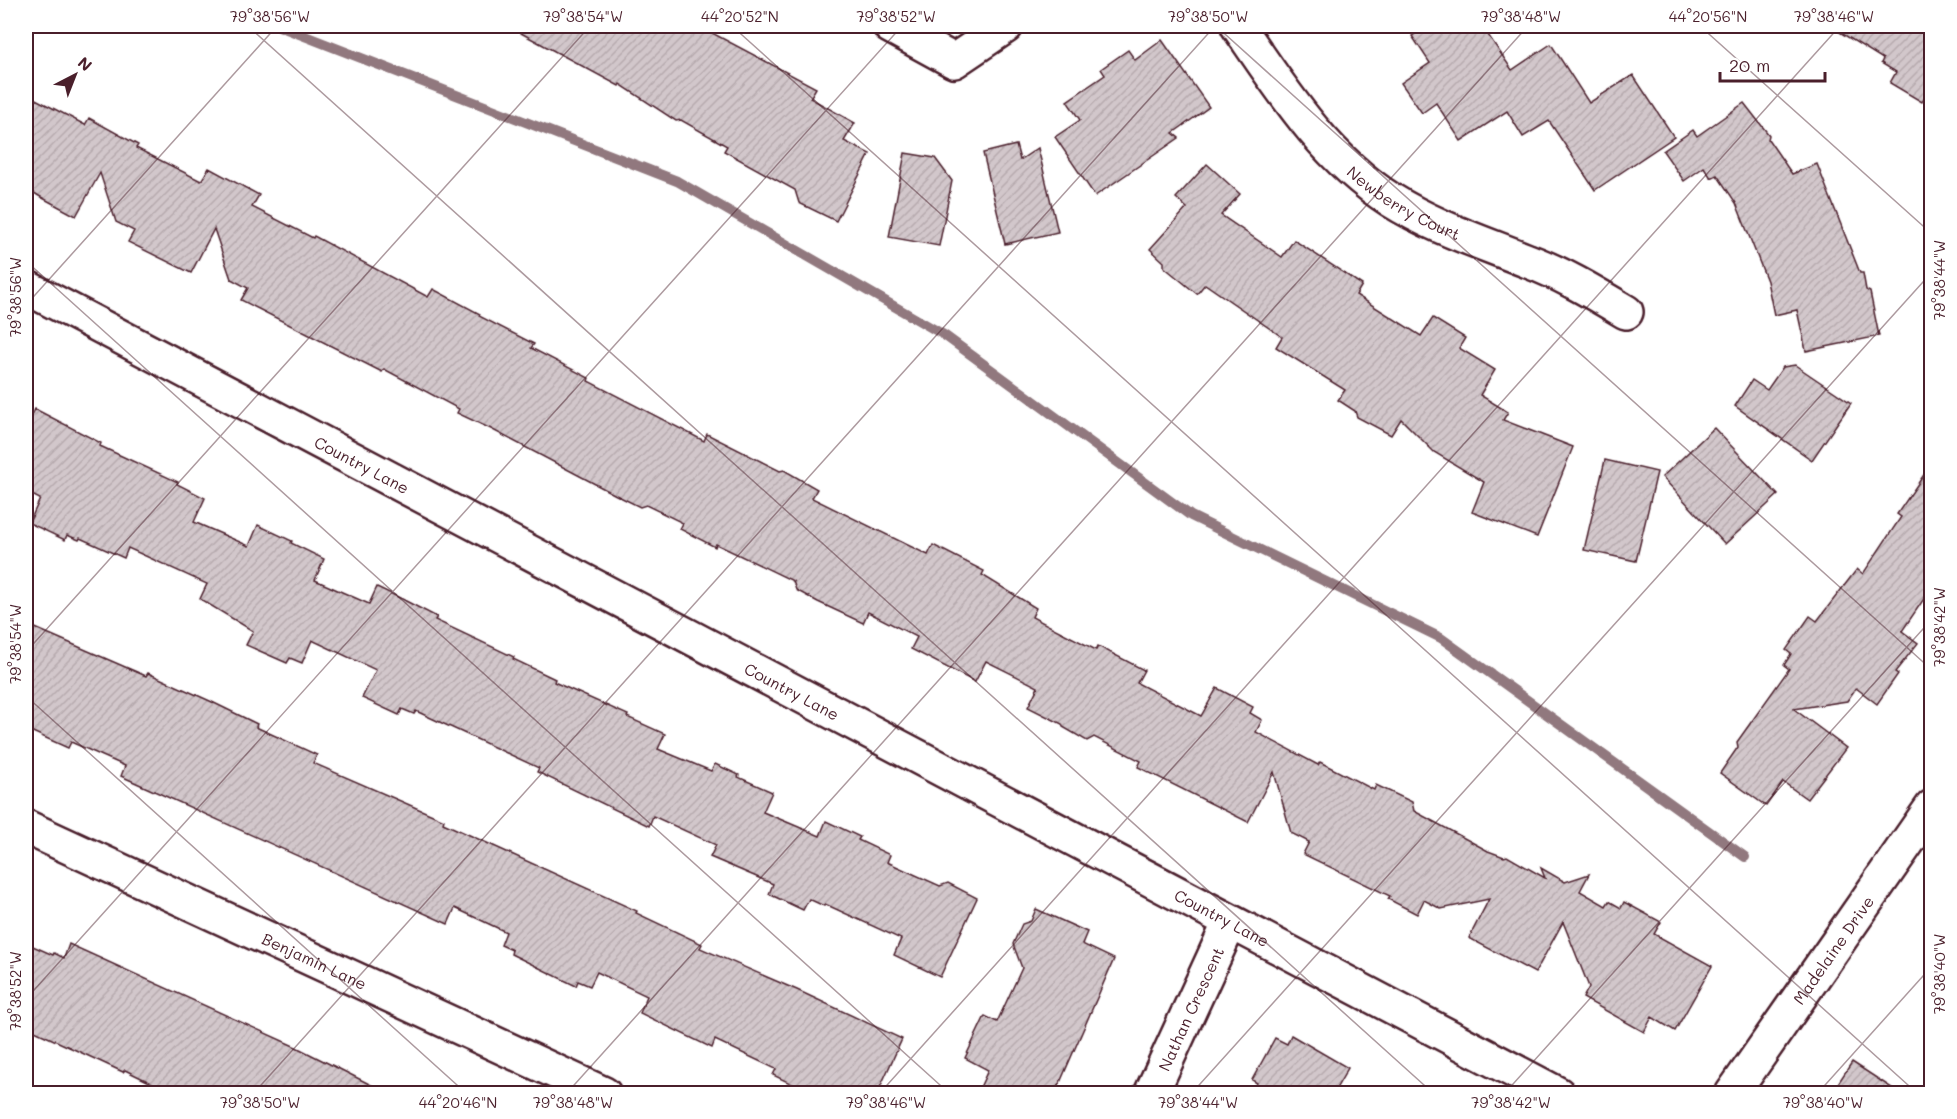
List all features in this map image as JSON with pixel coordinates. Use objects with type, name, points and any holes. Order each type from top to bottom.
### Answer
[{"type":"street","points":[[890,26],[954,61],[1006,26]]},
{"type":"street","name":"Newberry Court","points":[[1238,26],[1307,124],[1353,171],[1390,199],[1423,218],[1477,243],[1562,275],[1626,312]]},
{"type":"street","name":"Country Lane","points":[[26,287],[1558,1094]]},
{"type":"street","name":"Madelaine Drive","points":[[1732,1094],[1932,807]]},
{"type":"street","name":"Benjamin Lane","points":[[26,827],[604,1094]]},
{"type":"street","name":"Nathan Crescent","points":[[1151,1094],[1230,922]]},
{"type":"building","points":[[508,26],[699,26],[816,88],[810,98],[855,123],[844,141],[870,154],[836,221],[799,203],[795,190],[724,151],[727,146],[681,120],[676,121],[620,84],[619,86]]},
{"type":"building","points":[[1427,26],[1482,26],[1512,70],[1551,44],[1589,103],[1633,75],[1674,137],[1595,190],[1549,121],[1523,137],[1507,111],[1461,141],[1436,103],[1422,113],[1401,83],[1430,63],[1412,36]]},
{"type":"building","points":[[1830,26],[1932,26],[1932,87],[1922,102],[1890,83],[1896,72],[1881,63],[1883,59]]},
{"type":"building","points":[[1162,40],[1209,107],[1173,133],[1179,138],[1095,196],[1055,137],[1080,120],[1067,101],[1105,75],[1101,69],[1128,50],[1135,60]]},
{"type":"building","points":[[26,94],[85,125],[89,118],[138,145],[136,148],[201,181],[209,168],[259,195],[252,207],[313,238],[314,236],[428,297],[433,289],[534,344],[531,348],[589,378],[588,381],[704,441],[707,434],[780,471],[784,470],[817,489],[812,498],[928,555],[933,545],[984,571],[982,575],[1036,608],[1032,617],[1096,650],[1098,646],[1144,670],[1137,683],[1201,716],[1217,688],[1253,707],[1250,713],[1262,720],[1256,732],[1318,765],[1320,762],[1374,790],[1376,785],[1412,802],[1414,811],[1488,851],[1507,856],[1545,878],[1541,868],[1565,882],[1589,874],[1580,891],[1606,906],[1609,901],[1621,908],[1624,902],[1661,922],[1654,934],[1712,966],[1675,1031],[1652,1017],[1644,1032],[1583,998],[1589,987],[1563,922],[1535,973],[1469,938],[1489,899],[1441,909],[1424,900],[1417,914],[1388,899],[1390,896],[1303,854],[1309,842],[1291,833],[1274,772],[1248,822],[1138,767],[1141,761],[1094,737],[1087,741],[1063,727],[1062,724],[1028,707],[1038,687],[986,661],[975,682],[911,649],[917,637],[868,612],[863,623],[818,602],[796,590],[793,581],[680,529],[683,523],[646,505],[640,507],[616,495],[457,413],[459,409],[384,369],[382,372],[241,300],[248,288],[231,279],[214,229],[191,273],[128,242],[134,231],[116,222],[100,173],[76,216],[39,196],[26,188]]},
{"type":"building","points":[[1744,103],[1769,135],[1768,139],[1792,174],[1817,164],[1860,273],[1863,273],[1866,290],[1870,292],[1879,336],[1806,351],[1797,310],[1774,315],[1767,281],[1736,203],[1717,175],[1711,178],[1704,167],[1684,181],[1663,151],[1693,130],[1697,136]]},
{"type":"building","points":[[1016,145],[1020,160],[1038,148],[1058,232],[1005,244],[983,153]]},
{"type":"building","points":[[905,153],[935,158],[952,181],[939,246],[889,237]]},
{"type":"building","points":[[1207,164],[1240,194],[1221,215],[1282,257],[1294,240],[1362,285],[1356,295],[1421,336],[1433,318],[1465,338],[1459,348],[1495,370],[1480,395],[1508,412],[1503,420],[1573,447],[1537,537],[1472,512],[1484,482],[1434,452],[1401,419],[1391,435],[1357,417],[1355,411],[1338,400],[1345,390],[1276,347],[1282,337],[1205,284],[1197,294],[1164,267],[1164,262],[1150,249],[1187,208],[1176,198]]},
{"type":"building","points":[[1795,365],[1851,403],[1812,460],[1735,406],[1752,380],[1767,390],[1783,367]]},
{"type":"building","points":[[35,409],[101,443],[100,446],[178,482],[177,484],[205,498],[194,522],[249,546],[258,525],[292,541],[291,543],[324,559],[315,580],[369,604],[377,587],[402,599],[437,617],[435,620],[555,679],[554,682],[665,734],[658,749],[711,771],[715,764],[772,792],[763,812],[820,836],[826,821],[860,837],[858,840],[890,855],[887,862],[940,886],[948,883],[977,898],[940,977],[894,955],[901,939],[825,904],[824,906],[809,899],[803,910],[769,894],[773,884],[710,857],[716,845],[653,816],[649,826],[537,772],[539,768],[416,711],[414,714],[402,709],[399,715],[362,698],[376,670],[312,640],[302,663],[290,658],[287,663],[246,645],[253,631],[200,599],[207,584],[128,548],[124,558],[80,538],[79,540],[67,535],[65,540],[29,523],[40,499],[26,492],[26,428]]},
{"type":"building","points":[[1714,428],[1778,495],[1725,544],[1662,477]]},
{"type":"building","points":[[1605,460],[1657,472],[1636,561],[1584,550]]},
{"type":"building","points":[[1932,463],[1932,587],[1902,631],[1918,643],[1895,672],[1898,674],[1877,704],[1856,688],[1847,701],[1794,709],[1846,748],[1807,799],[1783,782],[1766,806],[1720,773],[1738,747],[1737,742],[1789,669],[1784,665],[1791,654],[1786,650],[1810,616],[1817,621],[1857,569],[1863,574],[1901,517],[1897,514]]},
{"type":"building","points":[[26,624],[146,676],[148,673],[210,701],[257,724],[256,727],[317,755],[313,763],[444,820],[443,823],[637,911],[636,913],[702,944],[700,948],[902,1039],[877,1094],[813,1094],[773,1075],[776,1069],[715,1040],[712,1048],[640,1013],[647,996],[597,972],[590,986],[578,981],[576,986],[511,954],[512,950],[501,945],[506,932],[455,908],[448,924],[121,776],[125,766],[71,742],[68,748],[26,729]]},
{"type":"building","points":[[1036,909],[1087,932],[1082,944],[1114,959],[1055,1094],[977,1094],[988,1070],[965,1058],[985,1016],[997,1022],[1022,968],[1013,944],[1022,924],[1031,921]]},
{"type":"building","points":[[26,943],[64,958],[69,944],[296,1047],[389,1094],[174,1094],[26,1027]]},
{"type":"building","points":[[1291,1035],[1348,1068],[1333,1094],[1251,1094],[1257,1083],[1252,1080],[1275,1038],[1287,1044]]},
{"type":"building","points":[[1852,1062],[1901,1094],[1831,1094]]},
{"type":"waterway","points":[[279,26],[677,181],[944,335],[1191,516],[1441,638],[1745,857]]}]
